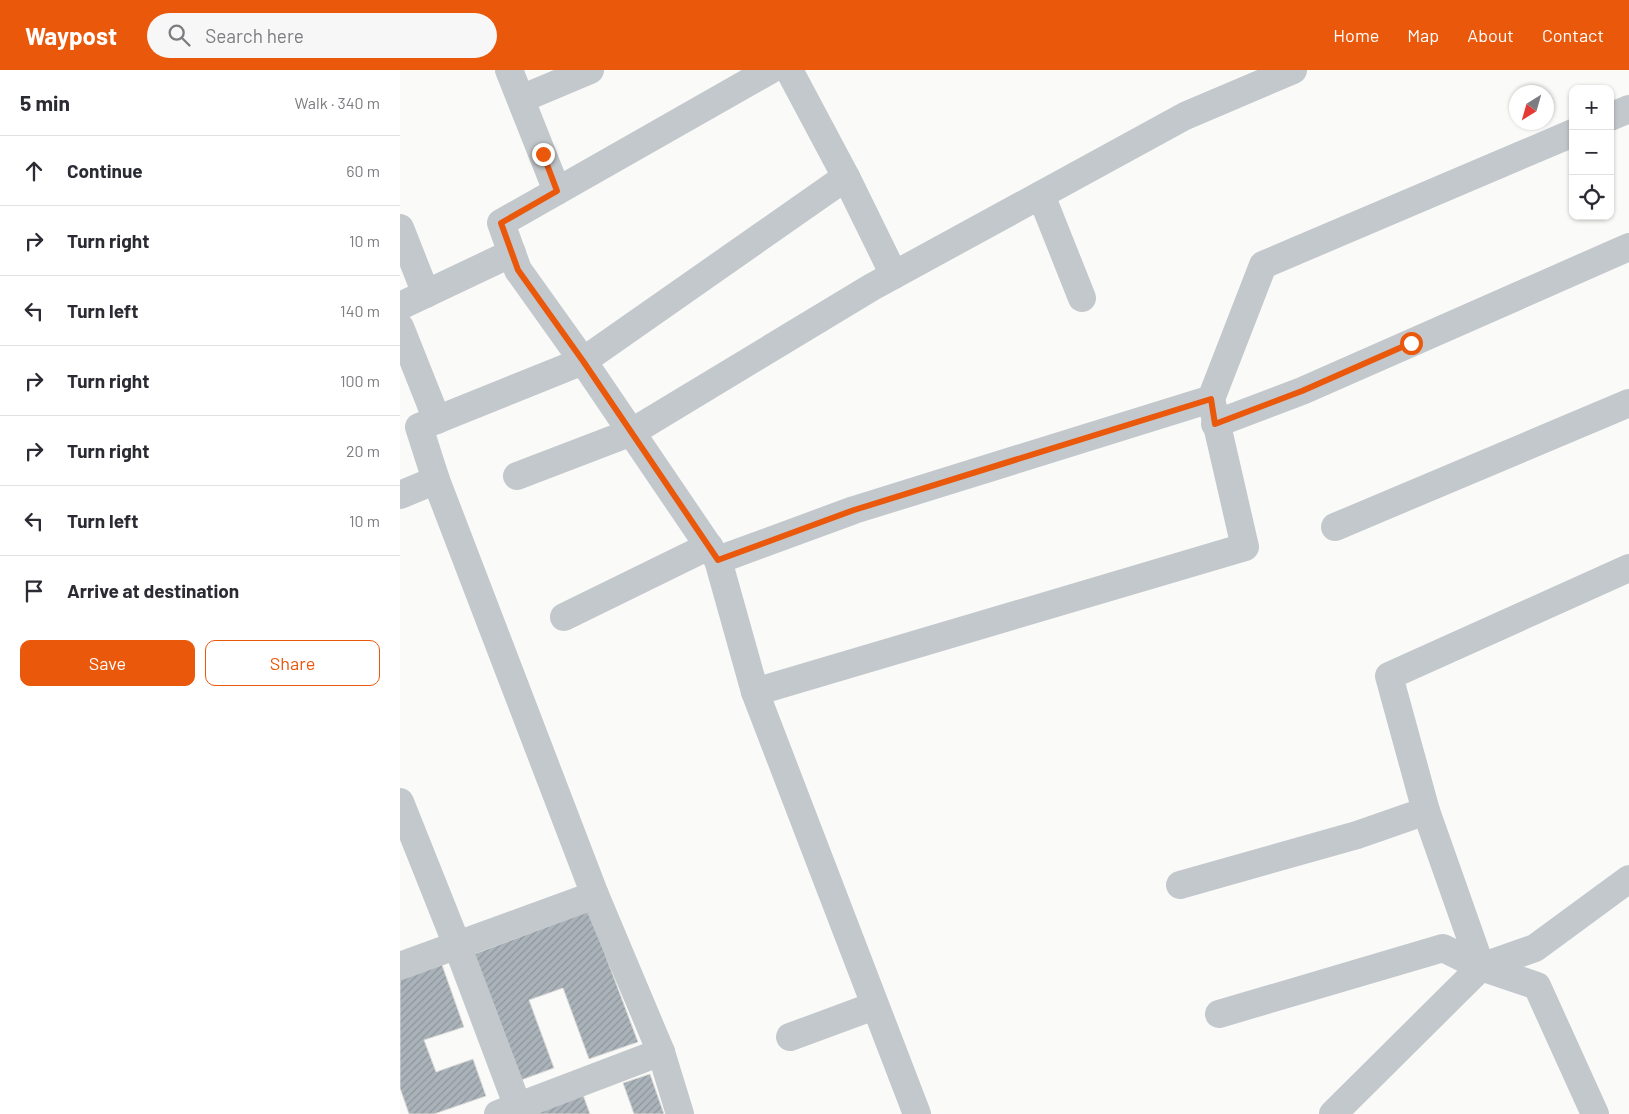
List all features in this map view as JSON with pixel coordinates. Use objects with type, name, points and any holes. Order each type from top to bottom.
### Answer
[{"type":"street","points":[[509,70],[557,191]]},
{"type":"street","points":[[522,99],[590,70]]},
{"type":"street","points":[[770,70],[501,223],[518,270],[583,361],[714,553],[755,692],[917,1114]]},
{"type":"street","points":[[789,70],[846,177],[894,275]]},
{"type":"street","points":[[517,476],[632,432],[894,275],[1185,116],[1293,70]]},
{"type":"street","points":[[1614,115],[1629,109]]},
{"type":"street","points":[[755,692],[1245,547],[1213,411],[1263,265],[1569,135]]},
{"type":"street","points":[[680,1114],[660,1052],[595,895],[436,480],[419,427],[583,361],[846,177]]},
{"type":"street","points":[[1041,195],[1082,298]]},
{"type":"street","points":[[400,228],[426,294]]},
{"type":"street","points":[[564,617],[714,553],[854,510],[1213,411],[1302,391],[1629,247]]},
{"type":"street","points":[[400,306],[512,253]]},
{"type":"street","points":[[400,327],[437,420]]},
{"type":"street","points":[[1335,527],[1629,403]]},
{"type":"street","points":[[400,496],[436,480]]},
{"type":"street","points":[[1481,967],[1426,811],[1389,676],[1629,568]]},
{"type":"street","points":[[400,802],[457,946],[508,1110],[660,1052]]},
{"type":"street","points":[[1180,885],[1357,834],[1426,811]]},
{"type":"street","points":[[1339,1112],[1481,967],[1535,948],[1629,879]]},
{"type":"street","points":[[400,966],[595,895]]},
{"type":"street","points":[[1220,1014],[1443,948],[1481,967],[1537,986],[1595,1114]]},
{"type":"street","points":[[790,1037],[874,1006]]},
{"type":"building","points":[[589,911],[638,1042],[589,1059],[563,988],[529,1000],[554,1068],[521,1080],[474,954]]},
{"type":"building","points":[[441,962],[464,1027],[424,1040],[436,1072],[473,1059],[486,1096],[434,1114],[409,1114],[400,1088],[400,976]]},
{"type":"building","points":[[650,1074],[664,1114],[634,1114],[623,1083]]},
{"type":"building","points":[[582,1092],[590,1114],[518,1114]]},
{"type":"route","points":[[543,154],[557,191],[501,223],[518,270],[583,361],[718,560],[854,510],[1211,399],[1215,424],[1302,391],[1411,343]]}]
